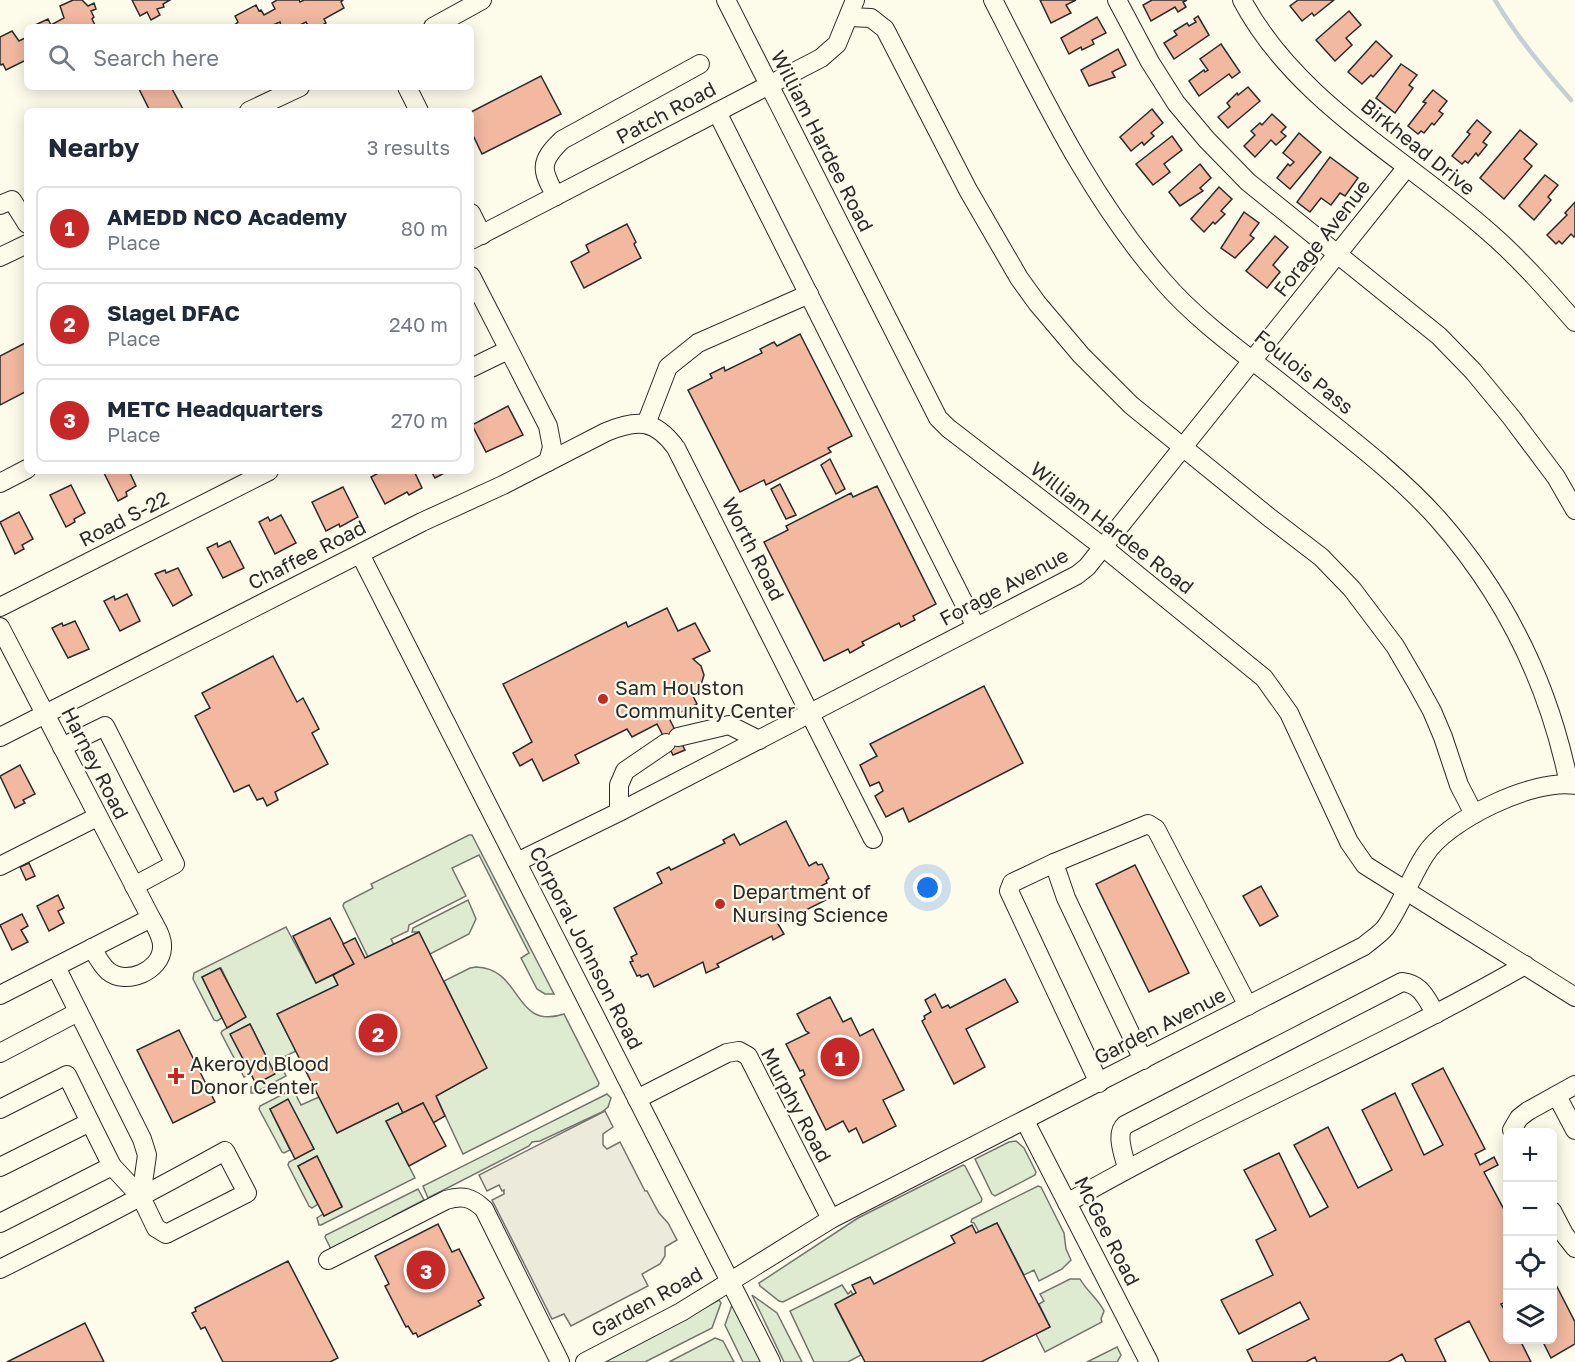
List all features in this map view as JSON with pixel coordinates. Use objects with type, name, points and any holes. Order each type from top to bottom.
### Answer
[{"type":"street","points":[[439,24],[482,0]]},
{"type":"street","name":"William Hardee Road","points":[[726,0],[938,418],[1103,547],[1264,678],[1289,712],[1349,842],[1365,865],[1575,997]]},
{"type":"street","name":"Foulois Pass","points":[[993,0],[1074,157],[1119,226],[1164,282],[1199,317],[1397,479],[1438,519],[1468,557],[1492,591],[1533,668],[1550,710],[1572,785]]},
{"type":"street","points":[[1117,0],[1150,62],[1176,103],[1208,140],[1248,182],[1439,336],[1473,371],[1556,477],[1575,510]]},
{"type":"street","name":"Birkhead Drive","points":[[1242,0],[1277,53],[1312,90],[1489,232],[1520,261],[1575,322]]},
{"type":"street","points":[[852,9],[871,18],[885,29],[968,190],[1019,278],[1037,303],[1108,384],[1182,447],[1321,557],[1375,617],[1395,646],[1432,711],[1459,786],[1474,814]]},
{"type":"street","name":"Patch Road","points":[[476,238],[821,58],[837,44],[852,9]]},
{"type":"street","points":[[556,196],[544,175],[544,165],[549,152],[562,140],[700,64]]},
{"type":"street","points":[[255,108],[294,90]]},
{"type":"street","points":[[408,90],[417,108]]},
{"type":"street","points":[[717,112],[976,627]]},
{"type":"street","name":"Forage Avenue","points":[[517,862],[619,812],[1077,575],[1087,567],[1407,166]]},
{"type":"street","points":[[0,205],[12,200],[24,219]]},
{"type":"street","points":[[0,257],[24,245]]},
{"type":"street","points":[[474,282],[548,426],[552,447],[548,462]]},
{"type":"street","points":[[642,423],[668,367],[698,343],[809,294]]},
{"type":"street","points":[[474,367],[508,350]]},
{"type":"street","name":"Chaffee Road","points":[[0,737],[606,432],[621,426],[642,423]]},
{"type":"street","name":"Worth Road","points":[[642,423],[666,434],[676,448],[873,839]]},
{"type":"street","points":[[0,483],[24,471]]},
{"type":"street","name":"Road S-22","points":[[0,607],[263,474]]},
{"type":"street","name":"Corporal Johnson Road","points":[[360,554],[771,1362]]},
{"type":"street","name":"Harney Road","points":[[0,627],[163,945],[161,956],[156,964],[130,979],[108,972],[93,948]]},
{"type":"street","points":[[619,812],[619,785],[625,771],[672,740],[729,725],[759,740]]},
{"type":"street","points":[[62,747],[105,726],[175,864],[134,886]]},
{"type":"street","name":"Garden Avenue","points":[[730,1281],[831,1220],[1364,946],[1384,929],[1426,853],[1445,833],[1493,803],[1521,793],[1572,785]]},
{"type":"street","points":[[0,866],[97,817]]},
{"type":"street","points":[[1099,1083],[1009,891],[1012,883],[1148,824],[1156,829],[1248,1005]]},
{"type":"street","points":[[1054,863],[1066,898],[1143,1060]]},
{"type":"street","points":[[0,995],[151,918]]},
{"type":"street","points":[[1067,1203],[1127,1168],[1436,1014],[1525,965]]},
{"type":"street","points":[[56,966],[142,1139],[147,1155],[141,1197]]},
{"type":"street","points":[[1127,1168],[1120,1134],[1121,1128],[1125,1125],[1402,982],[1412,983],[1420,988],[1436,1014]]},
{"type":"street","points":[[0,1053],[78,1012]]},
{"type":"street","name":"Murphy Road","points":[[637,1099],[728,1053],[740,1051],[748,1056],[831,1220]]},
{"type":"street","points":[[0,1109],[67,1075],[112,1166],[141,1197],[156,1228],[166,1234],[247,1193],[225,1151],[141,1197],[0,1269]]},
{"type":"street","points":[[1513,1128],[1519,1118],[1575,1085]]},
{"type":"street","points":[[1557,1096],[1575,1130]]},
{"type":"street","name":"McGee Road","points":[[1025,1121],[1149,1362]]},
{"type":"street","points":[[0,1167],[90,1122]]},
{"type":"street","points":[[0,1222],[112,1166]]},
{"type":"street","points":[[328,1260],[446,1200],[458,1196],[467,1197],[484,1209],[560,1362]]},
{"type":"street","points":[[1557,1221],[1575,1248]]},
{"type":"street","name":"Garden Road","points":[[585,1362],[681,1312],[730,1281]]},
{"type":"green space","points":[[472,835],[554,994],[545,994],[537,989],[521,958],[529,953],[479,855],[452,868],[466,896],[409,925],[408,931],[391,939],[394,945],[368,957],[343,906],[344,903],[373,888],[371,884]]},
{"type":"green space","points":[[468,900],[476,919],[469,934],[430,954],[419,932],[412,932],[413,928]]},
{"type":"green space","points":[[286,927],[316,983],[333,975],[338,985],[277,1014],[296,1051],[278,1060],[286,1076],[251,1093],[251,1087],[274,1074],[250,1024],[231,1034],[251,1074],[244,1077],[221,1033],[245,1017],[221,968],[202,977],[222,1018],[214,1020],[193,979],[194,973]]},
{"type":"green space","points":[[476,967],[491,970],[502,977],[526,1007],[535,1014],[548,1017],[564,1014],[599,1083],[598,1086],[463,1154],[436,1096],[486,1068],[444,981]]},
{"type":"green space","points":[[293,1089],[301,1105],[319,1097],[337,1133],[398,1103],[403,1113],[386,1121],[415,1178],[319,1225],[317,1218],[342,1206],[317,1156],[298,1166],[318,1204],[312,1208],[288,1165],[289,1162],[314,1149],[288,1100],[270,1109],[290,1150],[284,1153],[259,1109],[260,1106]]},
{"type":"green space","points":[[607,1094],[611,1098],[608,1107],[602,1112],[540,1141],[532,1142],[529,1146],[428,1198],[423,1186]]},
{"type":"green space","points":[[1016,1141],[1024,1148],[1036,1172],[1035,1175],[995,1196],[975,1159],[1009,1142]]},
{"type":"green space","points":[[963,1165],[982,1199],[981,1202],[783,1302],[760,1286],[759,1283],[858,1218]]},
{"type":"green space","points":[[1038,1186],[1041,1187],[1064,1233],[1066,1249],[1071,1260],[1062,1269],[1039,1281],[1034,1270],[1024,1275],[997,1223],[979,1232],[971,1222],[972,1219]]},
{"type":"green space","points":[[418,1189],[424,1200],[393,1216],[394,1218],[331,1249],[326,1235]]},
{"type":"green space","points":[[1070,1279],[1080,1279],[1099,1302],[1104,1311],[1102,1322],[1045,1352],[1036,1334],[1050,1327],[1039,1304],[1044,1301],[1040,1294]]},
{"type":"green space","points":[[842,1285],[848,1294],[851,1291],[853,1295],[835,1305],[861,1355],[848,1362],[814,1362],[790,1311]]},
{"type":"green space","points":[[752,1295],[777,1313],[802,1362],[784,1362]]},
{"type":"green space","points":[[719,1300],[721,1303],[712,1328],[645,1362],[603,1362]]},
{"type":"green space","points":[[732,1305],[763,1362],[743,1362],[725,1325]]},
{"type":"green space","points":[[715,1338],[723,1341],[734,1362],[669,1362]]},
{"type":"green space","points":[[1117,1347],[1121,1355],[1117,1362],[1087,1362]]},
{"type":"shaded area","points":[[605,1111],[613,1127],[603,1134],[603,1145],[607,1149],[620,1142],[645,1191],[677,1240],[665,1247],[665,1256],[660,1264],[642,1274],[648,1286],[571,1326],[564,1314],[552,1319],[492,1200],[504,1194],[504,1190],[502,1191],[499,1185],[487,1191],[479,1175]]},
{"type":"building","points":[[73,0],[82,0],[88,6],[94,3],[96,9],[91,11],[94,24],[53,24],[64,18],[60,6]]},
{"type":"building","points":[[132,0],[170,0],[163,4],[164,7],[157,9],[160,15],[151,20],[147,12],[140,16]]},
{"type":"building","points":[[277,0],[299,0],[300,2],[304,0],[343,0],[341,2],[344,8],[324,19],[324,24],[307,24],[306,22],[280,24],[280,22],[236,24],[238,22],[235,16],[256,5],[264,15],[275,9],[272,3]]},
{"type":"building","points":[[1040,0],[1076,0],[1066,5],[1071,13],[1051,23]]},
{"type":"building","points":[[1152,0],[1187,0],[1183,2],[1186,7],[1178,12],[1175,7],[1151,21],[1143,5]]},
{"type":"building","points":[[1298,0],[1334,0],[1314,16],[1312,13],[1302,21],[1290,6]]},
{"type":"building","points":[[1349,11],[1361,25],[1346,38],[1352,45],[1335,61],[1316,40]]},
{"type":"building","points":[[1198,16],[1209,35],[1174,59],[1164,43],[1177,35],[1174,31],[1187,23],[1189,26],[1196,22],[1194,19]]},
{"type":"building","points":[[1097,17],[1106,33],[1092,40],[1094,44],[1082,50],[1081,47],[1069,54],[1061,38]]},
{"type":"building","points":[[48,19],[50,24],[37,24]]},
{"type":"building","points":[[12,31],[19,41],[24,38],[24,61],[6,70],[3,64],[1,65],[0,37]]},
{"type":"building","points":[[1376,41],[1392,56],[1373,77],[1371,75],[1362,84],[1348,72]]},
{"type":"building","points":[[1221,44],[1240,72],[1232,78],[1229,74],[1199,96],[1189,81],[1204,70],[1205,72],[1208,70],[1200,59]]},
{"type":"building","points":[[1118,49],[1126,65],[1112,72],[1115,77],[1089,86],[1081,70]]},
{"type":"building","points":[[1401,64],[1417,75],[1409,85],[1413,88],[1395,113],[1376,98]]},
{"type":"building","points":[[541,76],[561,114],[482,154],[474,137],[474,110]]},
{"type":"building","points":[[1248,87],[1260,101],[1228,128],[1218,117],[1230,107],[1227,103],[1237,93],[1238,95]]},
{"type":"building","points":[[140,90],[173,90],[182,108],[148,108]]},
{"type":"building","points":[[1433,90],[1447,101],[1439,111],[1443,114],[1424,133],[1421,131],[1418,134],[1408,126]]},
{"type":"building","points":[[1152,109],[1163,123],[1151,133],[1154,136],[1144,145],[1142,142],[1131,151],[1120,137]]},
{"type":"building","points":[[1272,114],[1286,127],[1281,132],[1286,136],[1276,145],[1271,140],[1255,157],[1244,146],[1255,135],[1251,131],[1260,123],[1262,125]]},
{"type":"building","points":[[1477,120],[1491,132],[1483,142],[1487,145],[1478,156],[1476,153],[1468,163],[1465,161],[1462,164],[1452,156],[1470,134],[1467,132]]},
{"type":"building","points":[[1520,130],[1537,144],[1524,159],[1532,166],[1504,199],[1480,178]]},
{"type":"building","points":[[1299,133],[1321,152],[1290,189],[1277,178],[1288,164],[1290,166],[1294,162],[1283,153]]},
{"type":"building","points":[[1172,136],[1182,150],[1164,164],[1170,172],[1153,185],[1136,164]]},
{"type":"building","points":[[1330,157],[1358,178],[1345,196],[1340,193],[1331,205],[1321,198],[1310,212],[1297,202]]},
{"type":"building","points":[[1200,164],[1211,178],[1200,188],[1203,191],[1180,206],[1169,192]]},
{"type":"building","points":[[1545,175],[1558,185],[1548,197],[1551,200],[1534,220],[1519,206]]},
{"type":"building","points":[[1219,187],[1232,199],[1221,211],[1225,214],[1204,232],[1191,219]]},
{"type":"building","points":[[1575,202],[1575,236],[1571,234],[1562,244],[1559,241],[1556,244],[1547,235],[1567,215],[1565,213]]},
{"type":"building","points":[[1244,212],[1259,223],[1250,235],[1254,238],[1235,258],[1221,248]]},
{"type":"building","points":[[627,224],[641,258],[584,288],[571,262],[589,252],[586,245]]},
{"type":"building","points":[[1275,236],[1288,247],[1273,265],[1280,272],[1267,288],[1246,271]]},
{"type":"building","points":[[800,334],[852,436],[828,448],[831,452],[766,485],[764,480],[740,492],[688,390],[712,378],[710,374],[724,367],[725,371],[762,353],[760,349],[774,342],[777,346]]},
{"type":"building","points":[[24,344],[24,393],[0,405],[0,356]]},
{"type":"building","points":[[508,406],[523,435],[486,452],[474,429],[474,424]]},
{"type":"building","points":[[830,459],[845,489],[836,494],[821,465]]},
{"type":"building","points":[[104,474],[130,474],[136,486],[126,492],[127,496],[118,501]]},
{"type":"building","points":[[376,474],[415,474],[422,488],[409,495],[407,492],[385,504],[371,477]]},
{"type":"building","points":[[780,484],[796,515],[786,519],[771,489]]},
{"type":"building","points":[[71,485],[85,513],[66,527],[50,495]]},
{"type":"building","points":[[877,486],[936,604],[913,616],[915,620],[901,627],[899,623],[862,642],[864,645],[850,653],[848,649],[824,661],[764,542],[788,530],[786,526],[851,493],[853,497]]},
{"type":"building","points":[[343,487],[358,517],[340,527],[339,524],[326,531],[312,502]]},
{"type":"building","points":[[19,512],[33,539],[22,545],[24,549],[15,554],[0,522]]},
{"type":"building","points":[[281,515],[296,543],[275,554],[259,522],[268,517],[270,521]]},
{"type":"building","points":[[230,541],[244,568],[223,578],[207,548],[217,543],[218,547]]},
{"type":"building","points":[[178,568],[192,595],[173,606],[155,574],[165,570],[166,573]]},
{"type":"building","points":[[127,594],[140,621],[120,631],[104,601],[114,596],[115,600]]},
{"type":"building","name":"Sam Houston Community Center","points":[[667,608],[678,631],[695,623],[710,651],[693,659],[701,666],[704,675],[700,688],[692,694],[697,704],[669,718],[685,750],[673,755],[657,724],[632,737],[627,729],[575,755],[579,763],[543,781],[532,759],[520,766],[513,753],[532,742],[503,684],[626,622],[628,627]]},
{"type":"building","points":[[75,621],[89,649],[68,658],[52,628],[62,623],[63,626]]},
{"type":"building","points":[[273,656],[297,702],[303,698],[319,729],[312,733],[328,764],[275,792],[278,800],[267,806],[263,798],[257,800],[249,785],[234,792],[195,716],[210,708],[202,693]]},
{"type":"building","points":[[984,686],[1023,763],[909,822],[903,808],[886,817],[875,796],[883,791],[879,782],[870,786],[860,765],[877,756],[870,744]]},
{"type":"building","points":[[20,765],[35,794],[23,800],[25,803],[15,808],[0,776]]},
{"type":"building","name":"Department of Nursing Science","points":[[786,821],[809,866],[816,862],[818,865],[822,864],[829,878],[827,883],[819,887],[826,900],[778,924],[784,934],[773,940],[772,936],[717,964],[719,967],[706,973],[703,962],[654,987],[648,974],[637,976],[630,962],[633,961],[631,957],[637,954],[614,908],[662,883],[657,873],[669,867],[671,870],[725,843],[723,840],[734,834],[740,845]]},
{"type":"building","points":[[29,863],[35,876],[26,880],[20,867]]},
{"type":"building","points":[[1135,865],[1189,973],[1149,992],[1096,884]]},
{"type":"building","points":[[1261,886],[1278,916],[1260,926],[1243,896]]},
{"type":"building","points":[[58,895],[64,908],[58,911],[64,923],[49,931],[37,906]]},
{"type":"building","points":[[22,914],[28,926],[21,930],[28,942],[12,950],[0,925]]},
{"type":"building","points":[[330,918],[354,964],[316,983],[293,936]]},
{"type":"building","points":[[419,932],[487,1068],[436,1096],[445,1116],[433,1123],[423,1103],[403,1113],[398,1103],[337,1133],[277,1014],[338,985],[333,975],[354,964],[343,944],[355,938],[365,958]]},
{"type":"building","points":[[220,968],[246,1017],[227,1028],[202,977]]},
{"type":"building","points":[[1005,979],[1018,1002],[966,1029],[985,1067],[954,1084],[922,1021],[925,1019],[924,1016],[931,1012],[925,1000],[935,994],[942,1008],[948,1005],[950,1008]]},
{"type":"building","points":[[830,997],[843,1022],[851,1018],[860,1036],[873,1029],[904,1090],[883,1100],[896,1126],[863,1143],[856,1128],[849,1132],[843,1121],[826,1130],[800,1078],[805,1075],[803,1070],[800,1071],[786,1044],[809,1033],[797,1014]]},
{"type":"building","points":[[250,1024],[275,1074],[256,1084],[230,1034]]},
{"type":"building","name":"Akeroyd Blood Donor Center","points":[[179,1030],[215,1102],[173,1123],[137,1050]]},
{"type":"building","points":[[1443,1068],[1485,1149],[1475,1154],[1480,1165],[1494,1157],[1498,1165],[1484,1172],[1503,1208],[1503,1303],[1501,1304],[1503,1307],[1503,1344],[1522,1344],[1531,1362],[1490,1362],[1469,1321],[1435,1339],[1446,1362],[1406,1362],[1402,1354],[1388,1362],[1317,1362],[1315,1357],[1306,1362],[1253,1362],[1247,1350],[1309,1319],[1300,1302],[1239,1334],[1221,1300],[1273,1275],[1256,1240],[1276,1230],[1244,1170],[1279,1153],[1310,1217],[1328,1207],[1294,1145],[1328,1127],[1358,1188],[1392,1170],[1362,1110],[1395,1093],[1424,1155],[1443,1145],[1412,1084]]},
{"type":"building","points":[[288,1099],[314,1149],[295,1159],[270,1109]]},
{"type":"building","points":[[423,1103],[446,1146],[409,1166],[386,1121]]},
{"type":"building","points":[[317,1156],[342,1207],[324,1216],[298,1166]]},
{"type":"building","points":[[997,1223],[1050,1327],[981,1362],[865,1362],[835,1304],[856,1293],[852,1285],[870,1277],[874,1284],[955,1243],[951,1236],[972,1225],[976,1233]]},
{"type":"building","points":[[438,1224],[452,1252],[459,1249],[484,1298],[478,1301],[481,1305],[418,1337],[408,1326],[406,1327],[385,1286],[389,1284],[375,1256]]},
{"type":"building","points":[[288,1261],[338,1358],[330,1362],[223,1362],[205,1327],[201,1329],[192,1313],[196,1311],[195,1308]]},
{"type":"building","points":[[1557,1287],[1575,1322],[1575,1344],[1551,1358],[1544,1344],[1557,1344]]},
{"type":"building","points":[[85,1323],[104,1362],[7,1362]]},
{"type":"waterway","points":[[1495,0],[1512,27],[1571,100]]},
{"type":"place","name":"Sam Houston Community Center","points":[[603,699]]},
{"type":"place","name":"Department of Nursing Science","points":[[720,904]]},
{"type":"place","name":"Slagel DFAC","points":[[378,1033]]},
{"type":"place","name":"AMEDD NCO Academy","points":[[840,1057]]},
{"type":"place","name":"Akeroyd Blood Donor Center","points":[[176,1076]]},
{"type":"place","name":"METC Headquarters","points":[[426,1270]]}]
